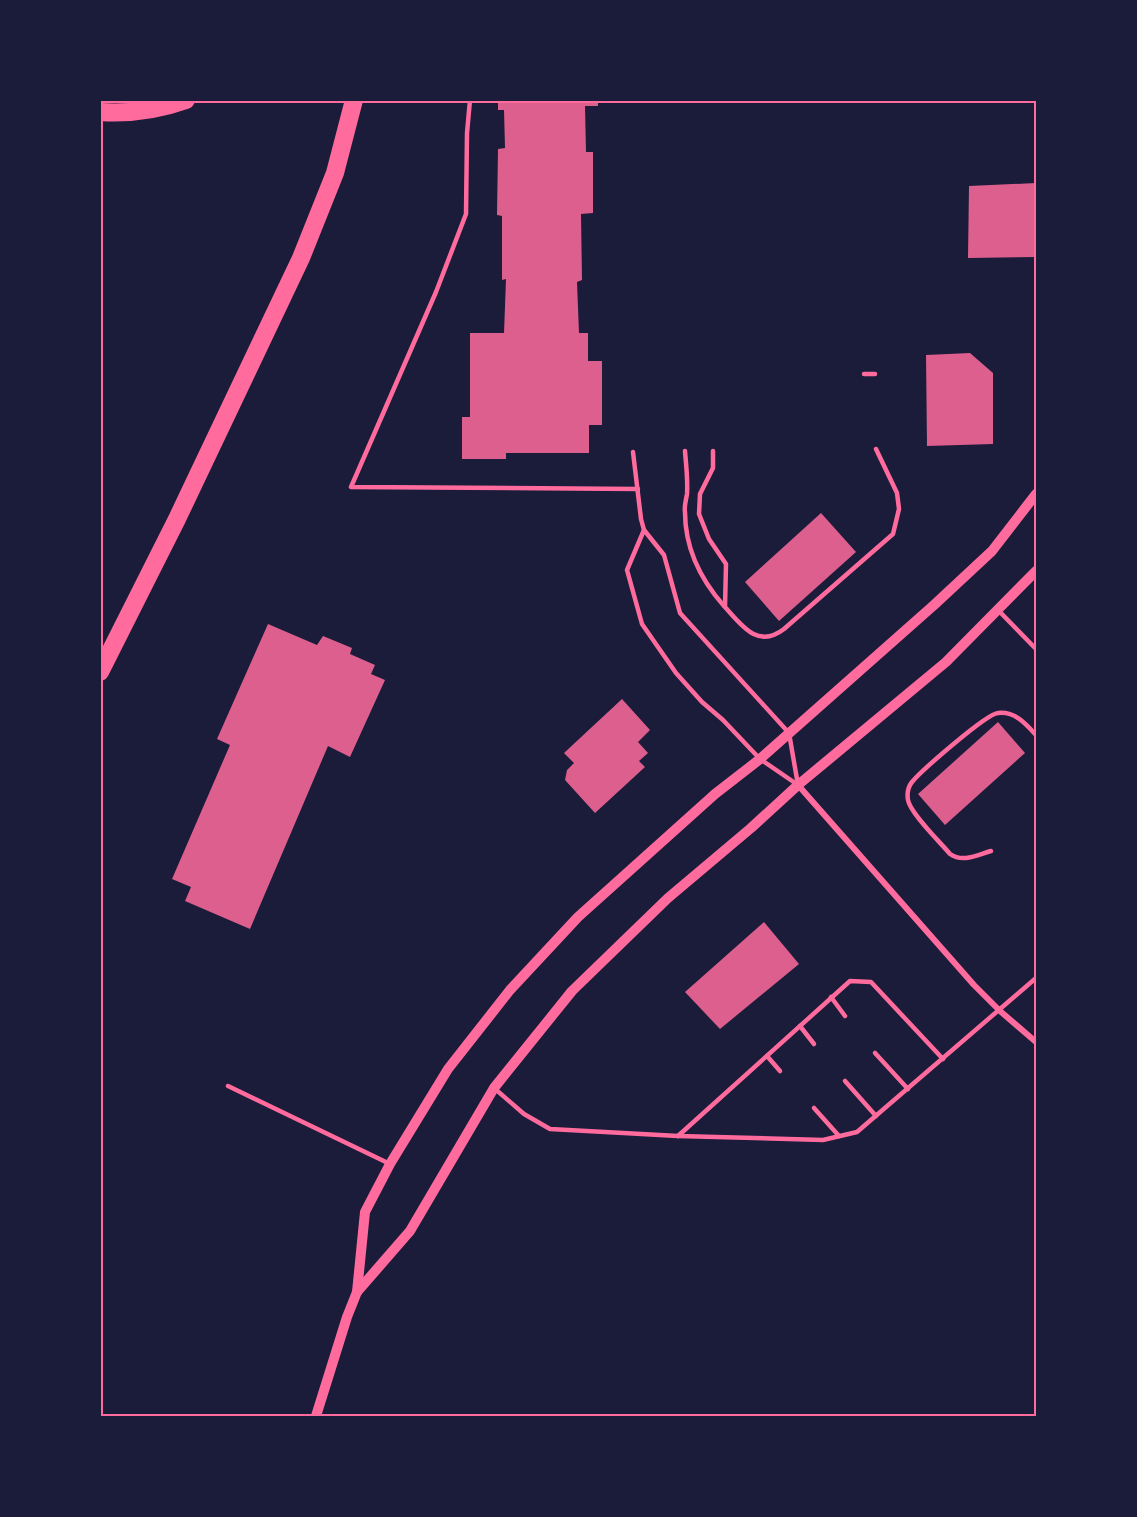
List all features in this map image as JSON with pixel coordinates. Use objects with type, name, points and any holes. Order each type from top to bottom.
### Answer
[{"type":"highway","points":[[100,112],[161,109],[186,100]]},
{"type":"highway","points":[[100,672],[177,519],[301,258],[335,173],[354,100]]},
{"type":"street","points":[[316,1416],[357,1292],[365,1212],[390,1164],[448,1069],[510,990],[578,917],[716,794],[760,759],[934,606],[992,551],[1036,494]]},
{"type":"street","points":[[357,1292],[410,1231],[494,1088],[572,991],[668,898],[751,828],[798,784],[946,662],[1036,571]]},
{"type":"street","points":[[798,784],[974,985],[1036,1042]]},
{"type":"lane","points":[[471,100],[466,133],[466,214],[436,292],[351,487],[638,489]]},
{"type":"lane","points":[[864,375],[875,375]]},
{"type":"lane","points":[[685,451],[687,479],[684,511],[688,540],[694,560],[707,584],[742,626],[765,638],[774,636],[893,534],[899,509],[897,493],[876,449]]},
{"type":"lane","points":[[713,451],[713,468],[700,494],[699,514],[709,539],[726,564],[725,607]]},
{"type":"lane","points":[[633,452],[644,530],[664,555],[680,613],[789,733],[798,784]]},
{"type":"lane","points":[[644,530],[627,570],[642,624],[676,673],[702,702],[723,720],[760,759],[798,784]]},
{"type":"lane","points":[[998,610],[1036,649]]},
{"type":"lane","points":[[991,851],[962,859],[951,854],[914,812],[908,801],[908,790],[911,783],[980,723],[995,713],[1013,714],[1036,735]]},
{"type":"lane","points":[[494,1088],[524,1114],[550,1129],[678,1136],[823,1140],[857,1132],[1036,978]]},
{"type":"lane","points":[[678,1136],[850,981],[872,982],[944,1059]]},
{"type":"lane","points":[[831,997],[845,1016]]},
{"type":"lane","points":[[800,1026],[814,1044]]},
{"type":"lane","points":[[875,1053],[908,1089]]},
{"type":"lane","points":[[767,1056],[780,1071]]},
{"type":"lane","points":[[845,1080],[876,1116]]},
{"type":"lane","points":[[228,1086],[390,1164]]},
{"type":"lane","points":[[814,1108],[839,1136]]},
{"type":"building","points":[[498,100],[598,100],[598,106],[585,106],[586,152],[593,152],[593,213],[581,214],[582,280],[577,282],[579,333],[588,333],[588,361],[602,361],[602,425],[589,425],[589,453],[506,453],[506,459],[462,459],[462,417],[470,417],[470,333],[504,333],[506,279],[502,280],[502,216],[497,215],[498,149],[505,148],[504,110],[498,110]]},
{"type":"building","points":[[1036,183],[1036,257],[968,258],[969,186]]},
{"type":"building","points":[[970,353],[993,373],[993,444],[927,446],[926,355]]},
{"type":"building","points":[[821,513],[856,552],[779,621],[745,582]]},
{"type":"building","points":[[268,624],[317,645],[323,636],[352,648],[350,654],[375,665],[371,674],[385,680],[350,757],[328,746],[250,929],[185,901],[191,887],[172,879],[230,745],[217,739]]},
{"type":"building","points":[[622,699],[650,730],[638,742],[648,753],[639,761],[645,767],[595,813],[565,780],[567,770],[574,763],[564,753]]},
{"type":"building","points":[[998,722],[1025,753],[945,825],[918,794]]},
{"type":"building","points":[[764,922],[799,964],[720,1029],[685,992]]}]
